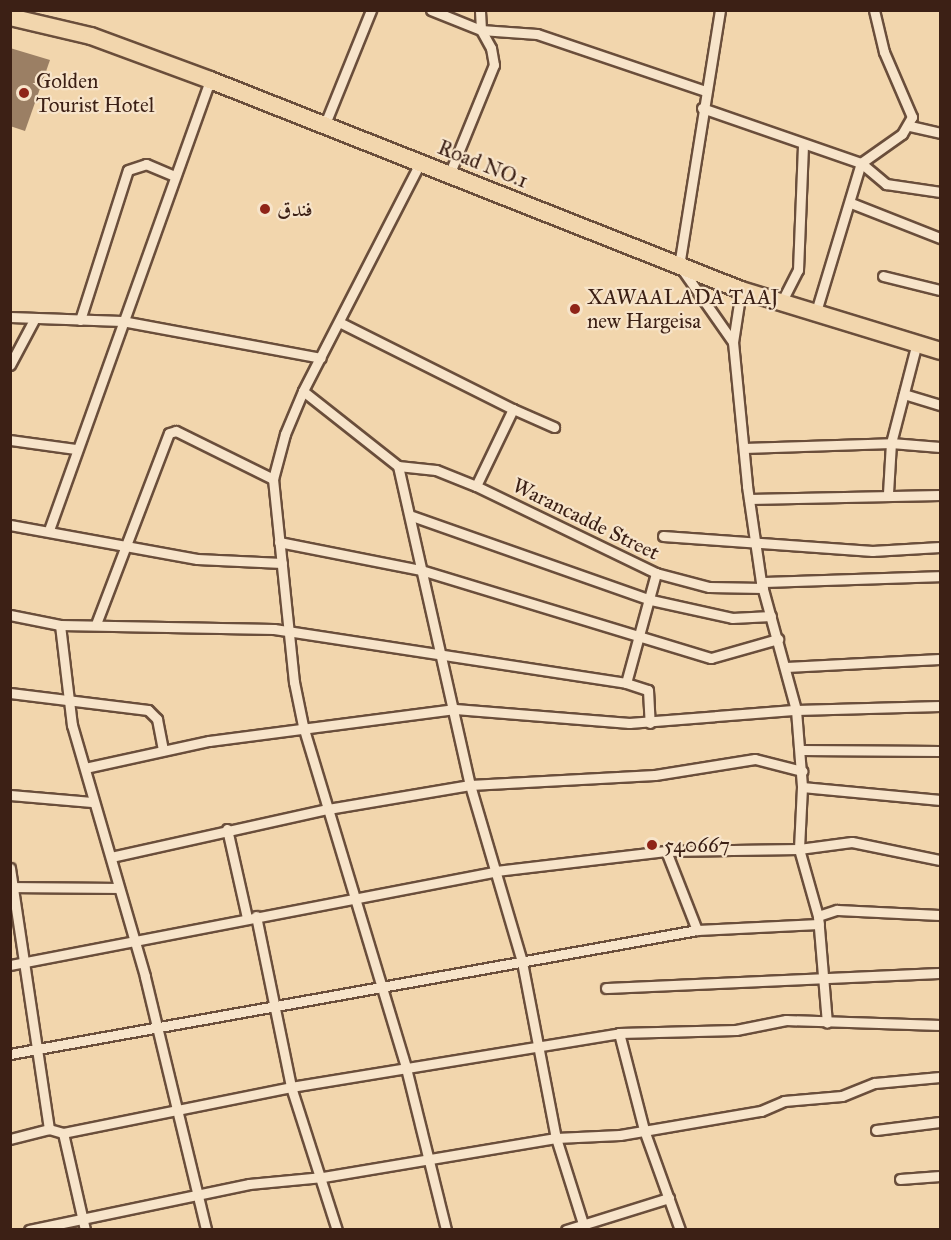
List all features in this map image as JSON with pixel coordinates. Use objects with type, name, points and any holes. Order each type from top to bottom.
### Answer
[{"type":"highway","name":"Road NO.1","points":[[10,17],[91,36],[210,80],[741,290],[916,346],[940,351]]},
{"type":"street","points":[[325,124],[372,10]]},
{"type":"street","points":[[431,10],[481,30],[537,34],[705,91]]},
{"type":"street","points":[[449,176],[494,65],[492,48],[481,30],[480,10]]},
{"type":"street","points":[[720,10],[702,108],[679,265],[733,342]]},
{"type":"street","points":[[874,10],[884,52],[910,105],[910,126]]},
{"type":"street","points":[[49,530],[76,449],[210,80]]},
{"type":"street","points":[[702,108],[861,163],[886,184],[940,192]]},
{"type":"street","points":[[910,126],[940,134]]},
{"type":"street","points":[[815,315],[851,203],[861,163],[910,126]]},
{"type":"street","points":[[781,303],[798,270],[803,144]]},
{"type":"street","points":[[81,320],[128,170],[146,164],[174,176]]},
{"type":"street","points":[[420,164],[341,323],[303,391],[285,434],[273,479],[288,631],[303,726],[406,1068],[426,1160],[446,1230]]},
{"type":"street","points":[[851,203],[940,238]]},
{"type":"street","points":[[883,276],[940,290]]},
{"type":"street","points":[[741,290],[733,342],[754,545],[762,585],[796,710],[802,771],[799,849],[819,920],[827,1023]]},
{"type":"street","points":[[10,317],[122,321],[321,358]]},
{"type":"street","points":[[10,366],[35,318]]},
{"type":"street","points":[[341,323],[513,409],[554,427]]},
{"type":"street","points":[[888,493],[891,443],[916,346]]},
{"type":"street","points":[[303,391],[398,466],[412,516],[421,570],[455,709],[470,785],[522,962],[556,1138],[584,1228]]},
{"type":"street","points":[[904,393],[940,405]]},
{"type":"street","points":[[476,486],[513,409]]},
{"type":"street","points":[[96,624],[173,431],[273,479]]},
{"type":"street","points":[[10,440],[76,449]]},
{"type":"street","points":[[744,448],[891,443],[940,447]]},
{"type":"street","name":"Warancadde Street","points":[[398,466],[436,470],[476,486],[656,573],[709,587],[940,576]]},
{"type":"street","points":[[749,499],[888,493],[940,495]]},
{"type":"street","points":[[412,516],[651,600],[732,618],[771,616]]},
{"type":"street","points":[[10,525],[49,530],[197,559],[282,563]]},
{"type":"street","points":[[663,536],[754,545],[872,551],[940,547]]},
{"type":"street","points":[[279,542],[421,570],[711,658],[778,639]]},
{"type":"street","points":[[626,683],[651,600],[656,573]]},
{"type":"street","points":[[10,615],[60,625],[96,624],[288,631],[626,683],[648,690],[650,723]]},
{"type":"street","points":[[60,625],[69,703],[92,802],[111,857],[117,888],[134,939],[206,1230]]},
{"type":"street","points":[[786,667],[940,659]]},
{"type":"street","points":[[10,693],[69,703],[148,710],[158,719],[163,750]]},
{"type":"street","points":[[84,768],[163,750],[303,726],[455,709],[594,723],[650,723],[796,710],[940,706]]},
{"type":"street","points":[[801,750],[940,751]]},
{"type":"street","points":[[111,857],[227,829],[470,785],[655,775],[755,759],[802,771]]},
{"type":"street","points":[[802,787],[940,800]]},
{"type":"street","points":[[10,795],[92,802]]},
{"type":"street","points":[[227,829],[277,1007],[291,1087],[323,1178],[337,1230]]},
{"type":"street","points":[[10,964],[354,897],[496,872],[666,851],[799,849],[869,843],[940,860]]},
{"type":"street","points":[[666,851],[697,930]]},
{"type":"street","points":[[10,868],[23,963],[39,1047],[49,1129]]},
{"type":"street","points":[[12,887],[117,888]]},
{"type":"street","points":[[10,1054],[156,1025],[277,1007],[697,930],[819,920],[837,910],[940,915]]},
{"type":"street","points":[[606,988],[825,980],[940,973]]},
{"type":"street","points":[[10,1139],[49,1129],[63,1133],[178,1112],[291,1087],[619,1033],[736,1030],[786,1020],[827,1023],[940,1024]]},
{"type":"street","points":[[619,1033],[644,1130],[680,1230]]},
{"type":"street","points":[[29,1230],[270,1180],[323,1178],[556,1138],[590,1140],[761,1111],[784,1101],[842,1096],[875,1083],[940,1077]]},
{"type":"street","points":[[876,1130],[940,1122]]},
{"type":"street","points":[[63,1133],[84,1230]]},
{"type":"street","points":[[900,1179],[940,1176]]},
{"type":"street","points":[[566,1230],[584,1228],[669,1198]]},
{"type":"building","name":"Golden Tourist Hotel","points":[[10,48],[50,60],[25,131],[10,126]]},
{"type":"place","name":"Golden Tourist Hotel","points":[[24,93]]},
{"type":"place","name":"فندق","points":[[265,209]]},
{"type":"place","name":"XAWAALADA TAAJ new Hargeisa","points":[[575,309]]},
{"type":"place","name":"540667","points":[[652,845]]}]
